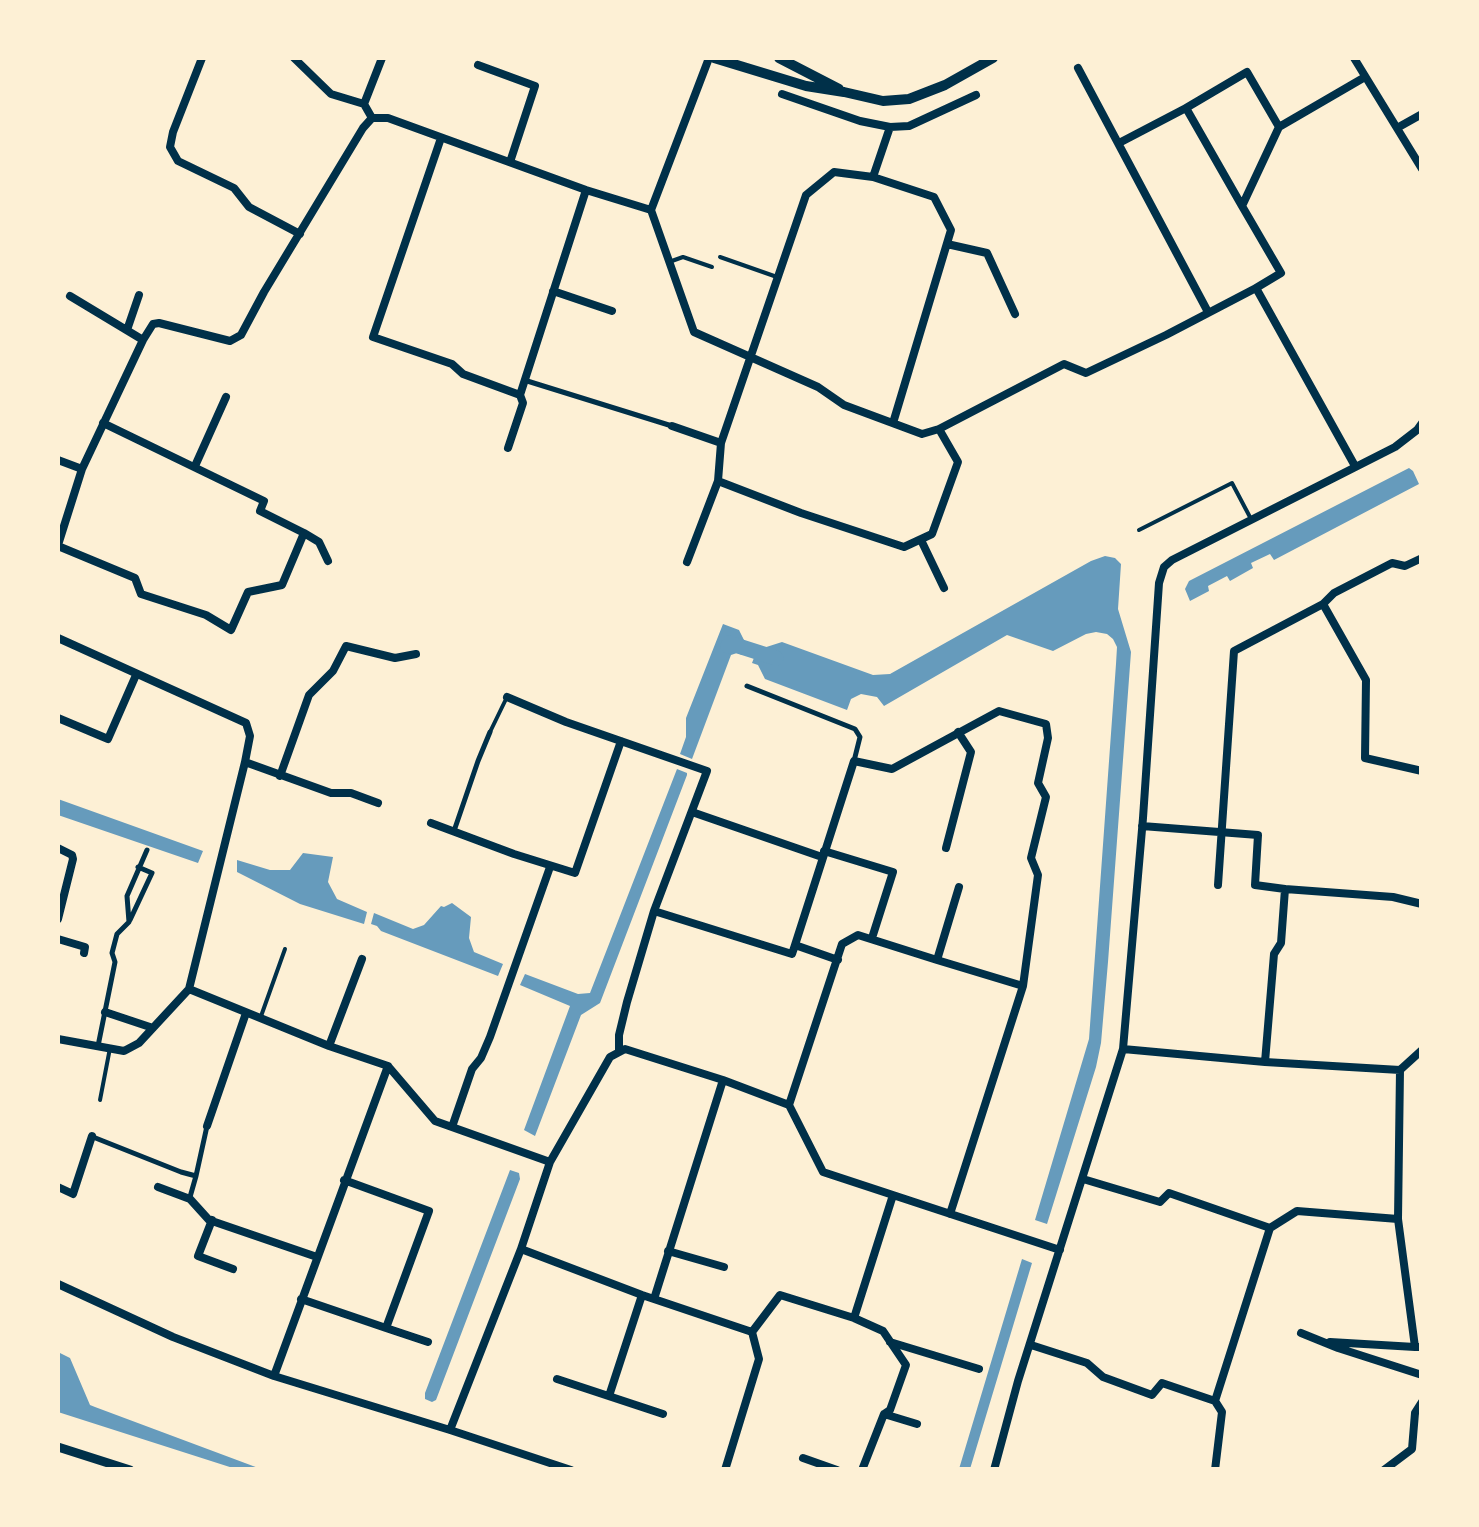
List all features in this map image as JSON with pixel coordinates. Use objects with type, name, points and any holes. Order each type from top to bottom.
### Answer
[{"type":"main road","points":[[711,58],[806,86],[883,101],[908,98],[945,85],[993,58]]},
{"type":"main road","points":[[779,58],[844,92]]},
{"type":"street","points":[[202,58],[172,132],[170,147],[178,161],[234,188],[249,207],[300,234]]},
{"type":"street","points":[[294,58],[331,94],[364,104],[372,118]]},
{"type":"street","points":[[364,104],[382,58]]},
{"type":"street","points":[[711,58],[651,210],[694,332],[818,387],[844,405],[922,434],[1064,364],[1086,373],[1166,335],[1281,272],[1186,108]]},
{"type":"street","points":[[1354,58],[1422,170]]},
{"type":"street","points":[[478,65],[535,86],[510,162]]},
{"type":"street","points":[[1078,68],[1208,312]]},
{"type":"street","points":[[1119,143],[1247,72],[1279,128]]},
{"type":"street","points":[[1242,206],[1279,128],[1365,76]]},
{"type":"street","points":[[782,94],[860,121],[890,127],[909,126],[976,95]]},
{"type":"street","points":[[1397,128],[1422,114]]},
{"type":"street","points":[[304,533],[282,586],[248,592],[231,630],[206,614],[141,594],[135,578],[58,545],[82,469],[153,324],[230,341],[241,336],[372,118],[388,118],[651,210]]},
{"type":"street","points":[[874,177],[890,127]]},
{"type":"street","points":[[441,138],[373,337],[452,364],[463,374],[520,394]]},
{"type":"street","points":[[687,562],[718,481],[721,442],[806,195],[834,172],[874,177],[934,196],[951,230],[892,422]]},
{"type":"street","points":[[508,448],[523,404],[520,394],[524,380],[586,190]]},
{"type":"street","points":[[947,244],[986,253],[1015,314]]},
{"type":"street","points":[[1256,288],[1355,466]]},
{"type":"street","points":[[553,291],[612,311]]},
{"type":"street","points":[[126,330],[139,294]]},
{"type":"street","points":[[70,296],[143,340]]},
{"type":"street","points":[[524,380],[721,442]]},
{"type":"street","points":[[195,466],[226,397]]},
{"type":"street","points":[[103,423],[264,501],[260,511],[319,542],[328,561]]},
{"type":"street","points":[[718,481],[904,546],[932,534],[958,462],[938,429]]},
{"type":"street","points":[[994,1470],[1018,1381],[1123,1048],[1159,583],[1164,567],[1420,431]]},
{"type":"street","points":[[58,460],[82,469]]},
{"type":"street","points":[[921,540],[944,588]]},
{"type":"street","points":[[1218,885],[1234,651],[1392,563],[1406,566],[1422,558]]},
{"type":"street","points":[[1324,604],[1366,680],[1365,758],[1422,771]]},
{"type":"street","points":[[58,638],[246,724],[250,736],[189,989],[140,1043],[124,1051],[58,1040]]},
{"type":"street","points":[[280,776],[309,694],[333,671],[346,646],[395,658],[416,654]]},
{"type":"street","points":[[58,718],[108,739],[136,675]]},
{"type":"street","points":[[654,912],[792,954],[860,736],[856,729],[746,686]]},
{"type":"street","points":[[507,697],[707,771],[654,912],[626,1002],[618,1035],[619,1050]]},
{"type":"street","points":[[854,761],[892,768],[999,711],[1046,724],[1048,738],[1038,783],[1046,797],[1031,858],[1038,874],[1022,986],[950,1214]]},
{"type":"street","points":[[454,831],[490,732]]},
{"type":"street","points":[[946,848],[972,752],[958,732]]},
{"type":"street","points":[[431,823],[575,874],[621,742]]},
{"type":"street","points":[[245,762],[331,793],[351,793],[378,804]]},
{"type":"street","points":[[692,812],[893,872],[872,938]]},
{"type":"street","points":[[1142,826],[1258,835],[1254,885],[1422,904]]},
{"type":"street","points":[[58,848],[72,859],[58,919]]},
{"type":"street","points":[[129,922],[127,896],[147,850]]},
{"type":"street","points":[[98,1046],[116,962],[112,953],[117,934],[129,922],[152,872],[138,867]]},
{"type":"street","points":[[452,1126],[472,1068],[481,1058],[550,867]]},
{"type":"street","points":[[937,960],[959,887]]},
{"type":"street","points":[[1265,1062],[1274,954],[1281,943],[1285,889]]},
{"type":"street","points":[[789,1105],[842,944],[858,935],[1022,986]]},
{"type":"street","points":[[58,939],[85,947],[84,954]]},
{"type":"street","points":[[795,944],[838,960]]},
{"type":"street","points":[[329,1046],[362,958]]},
{"type":"street","points":[[189,989],[388,1066],[435,1121],[550,1162]]},
{"type":"street","points":[[105,1012],[153,1028]]},
{"type":"street","points":[[190,1198],[207,1126],[246,1014]]},
{"type":"street","points":[[1123,1048],[1400,1070],[1422,1050]]},
{"type":"street","points":[[450,1430],[521,1249],[550,1162],[610,1057],[619,1050],[724,1080],[789,1105],[822,1172],[1060,1250]]},
{"type":"street","points":[[274,1376],[388,1066]]},
{"type":"street","points":[[1324,1341],[1418,1347],[1398,1218],[1400,1070]]},
{"type":"street","points":[[654,1299],[724,1080]]},
{"type":"street","points":[[58,1187],[73,1194],[92,1136],[196,1176]]},
{"type":"street","points":[[1083,1179],[1160,1202],[1169,1194],[1270,1228]]},
{"type":"street","points":[[344,1180],[429,1211],[386,1328]]},
{"type":"street","points":[[158,1187],[190,1198],[210,1220],[317,1257]]},
{"type":"street","points":[[854,1318],[893,1195]]},
{"type":"street","points":[[1215,1401],[1270,1228],[1297,1211],[1398,1218]]},
{"type":"street","points":[[212,1220],[198,1256],[233,1269]]},
{"type":"street","points":[[521,1249],[752,1332]]},
{"type":"street","points":[[668,1250],[724,1268]]},
{"type":"street","points":[[58,1284],[174,1337],[274,1376],[571,1470]]},
{"type":"street","points":[[609,1396],[642,1295]]},
{"type":"street","points":[[752,1332],[780,1295],[883,1331],[906,1365],[862,1470]]},
{"type":"street","points":[[301,1299],[428,1342]]},
{"type":"street","points":[[725,1470],[759,1360],[752,1332]]},
{"type":"street","points":[[1301,1334],[1422,1375]]},
{"type":"street","points":[[890,1342],[979,1369]]},
{"type":"street","points":[[1031,1345],[1088,1363],[1103,1377],[1152,1394],[1162,1383],[1215,1401],[1222,1412],[1215,1470]]},
{"type":"street","points":[[557,1379],[663,1414]]},
{"type":"street","points":[[1384,1470],[1412,1449],[1415,1413],[1422,1402]]},
{"type":"street","points":[[884,1414],[918,1424]]},
{"type":"street","points":[[58,1447],[130,1470]]},
{"type":"street","points":[[803,1458],[837,1470]]},
{"type":"lane","points":[[669,262],[683,257],[712,267]]},
{"type":"lane","points":[[720,257],[778,277]]},
{"type":"lane","points":[[1140,530],[1232,483],[1251,519]]},
{"type":"lane","points":[[490,732],[507,697]]},
{"type":"lane","points":[[260,1019],[285,949]]},
{"type":"lane","points":[[100,1100],[110,1048]]},
{"type":"water","points":[[1409,468],[1419,484],[1274,560],[1270,554],[1251,563],[1253,568],[1230,581],[1227,576],[1190,601],[1185,589],[1189,581]]},
{"type":"water","points":[[1105,556],[1121,564],[1118,609],[1131,652],[1101,1043],[1047,1224],[1035,1220],[1089,1039],[1116,664],[1117,647],[1113,639],[1107,634],[1086,634],[1053,651],[1007,635],[884,706],[877,697],[861,694],[851,699],[847,710],[765,679],[758,665],[752,663],[757,650],[782,642],[873,675],[890,674]]},
{"type":"water","points":[[723,624],[739,630],[746,644],[742,655],[731,655],[692,759],[680,754],[686,737],[686,718]]},
{"type":"water","points":[[677,769],[687,775],[600,1003],[581,1015],[535,1136],[524,1130],[570,1006],[520,985],[525,974],[578,994],[590,993]]},
{"type":"water","points":[[58,799],[203,851],[198,863],[58,815]]},
{"type":"water","points":[[303,853],[333,857],[328,882],[337,899],[367,912],[364,924],[300,904],[237,872],[237,860],[270,870],[290,870]]},
{"type":"water","points":[[452,903],[471,917],[469,938],[474,952],[503,964],[498,976],[371,924],[374,913],[413,929],[424,925],[441,906]]},
{"type":"water","points":[[510,1170],[519,1173],[520,1179],[432,1402],[425,1399],[425,1393]]},
{"type":"water","points":[[1022,1259],[1032,1263],[970,1469],[959,1469]]},
{"type":"water","points":[[58,1352],[70,1358],[90,1405],[261,1469],[236,1469],[58,1412]]},
{"type":"waterway","points":[[728,646],[729,643],[776,658]]}]
